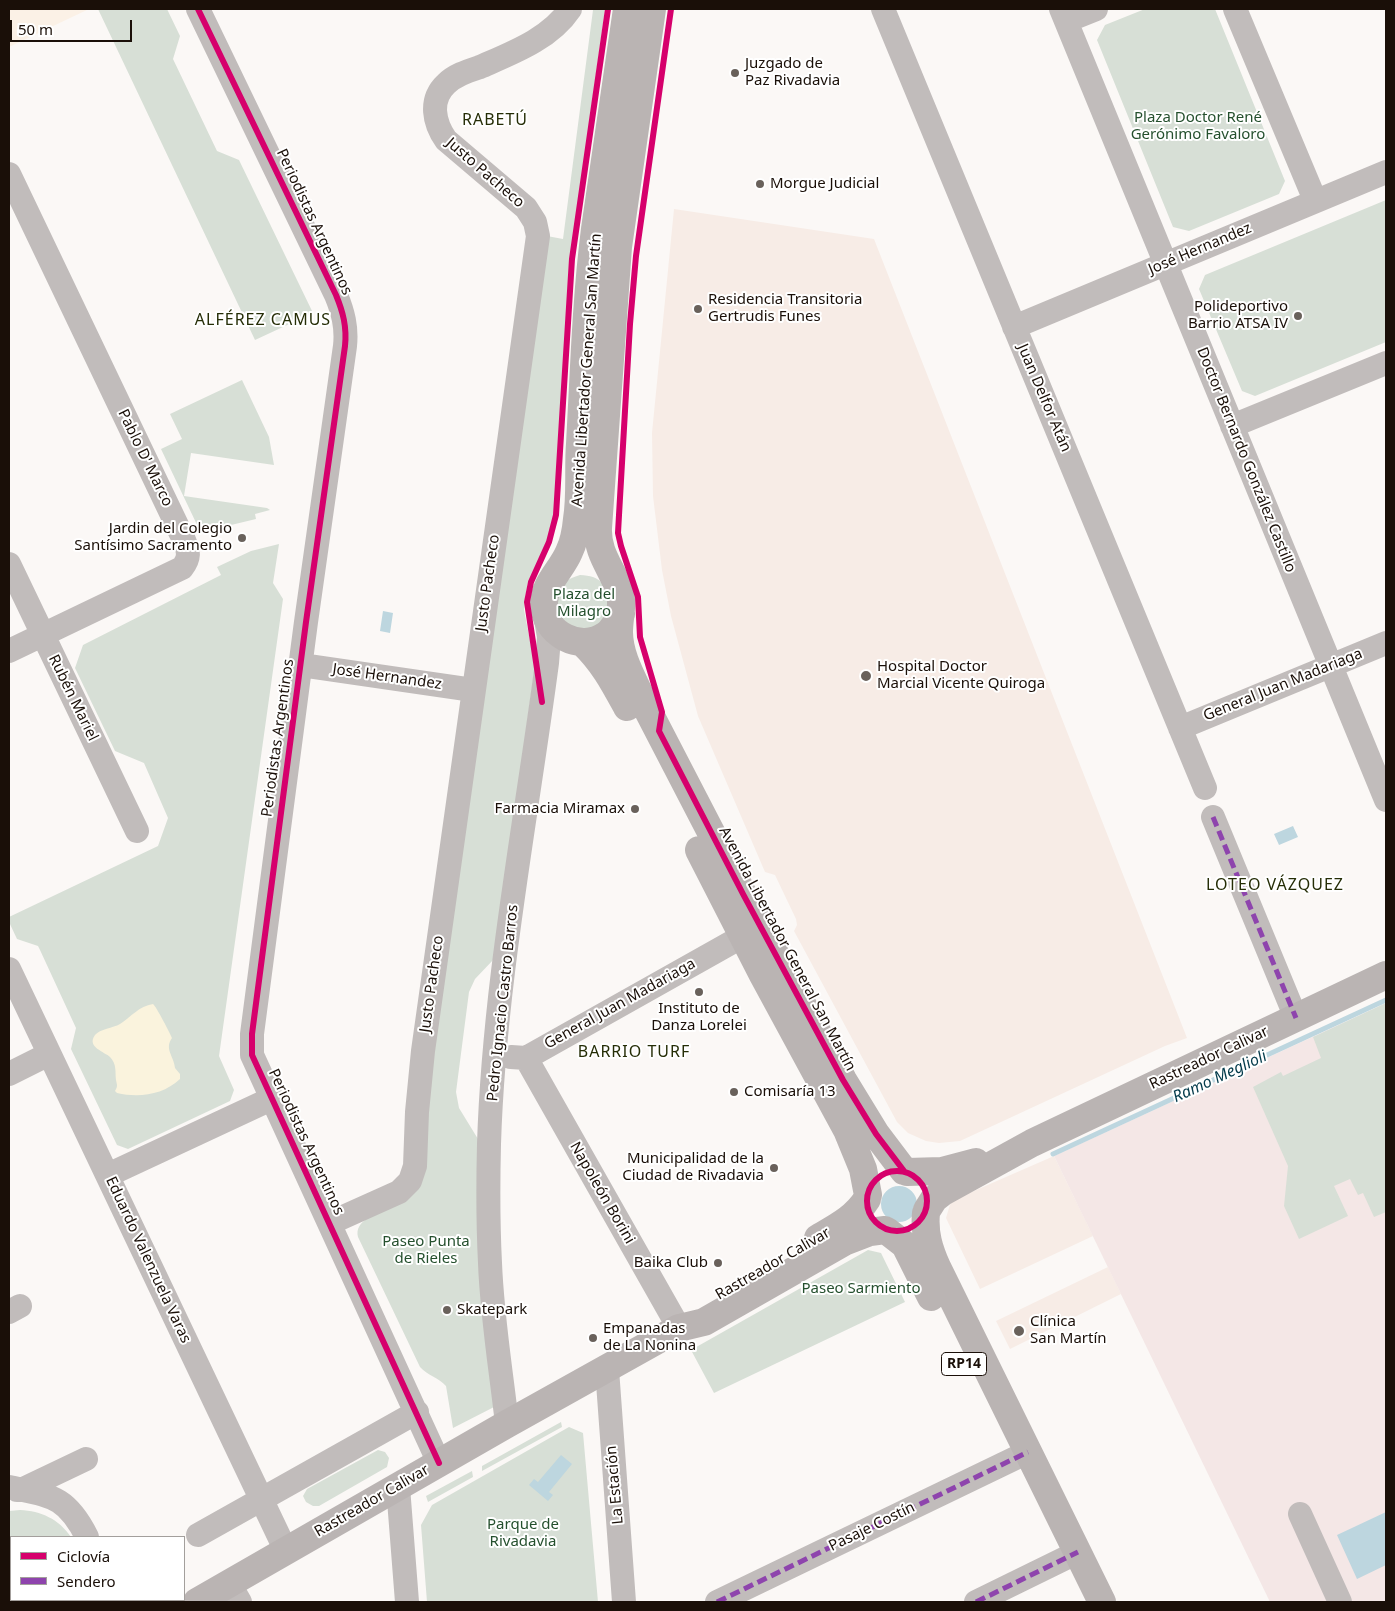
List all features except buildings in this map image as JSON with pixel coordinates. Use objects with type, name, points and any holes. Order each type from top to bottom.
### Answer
[{"type":"main road","name":"Avenida Libertador General San Martín","points":[[627,9],[591,266],[580,443],[578,517],[570,551],[547,589],[544,601],[545,613],[559,635],[583,643],[611,676],[743,936],[847,1130],[866,1177],[867,1197]]},
{"type":"main road","name":"Avenida Libertador General San Martín","points":[[652,9],[619,238],[612,314],[598,534],[603,556],[622,600],[619,632],[621,647],[628,668],[640,693],[747,902],[843,1080],[876,1134],[905,1172]]},
{"type":"main road","points":[[553,579],[563,570],[575,566],[588,565],[601,569],[613,578]]},
{"type":"main road","points":[[583,643],[596,641],[607,634],[615,625],[620,614]]},
{"type":"main road","name":"Rastreador Calivar","points":[[926,1212],[934,1199],[943,1192],[1032,1143],[1386,975]]},
{"type":"main road","name":"Rastreador Calivar","points":[[905,1172],[942,1171],[956,1168],[1032,1143]]},
{"type":"main road","points":[[905,1172],[915,1177],[927,1193],[926,1212],[920,1222],[912,1228],[902,1232],[886,1231],[875,1222],[870,1214],[867,1197],[872,1185],[878,1178],[887,1173],[905,1172]]},
{"type":"main road","name":"Rastreador Calivar","points":[[679,1328],[696,1308],[846,1222],[860,1209],[867,1197]]},
{"type":"main road","name":"RP14","points":[[926,1212],[926,1236],[934,1262],[1020,1456],[1069,1556],[1102,1602]]},
{"type":"main road","name":"Rastreador Calivar","points":[[197,1602],[235,1593],[286,1551],[679,1328],[704,1322],[844,1242],[870,1232],[886,1231]]},
{"type":"main road","name":"RP14","points":[[886,1231],[901,1241],[908,1251],[1020,1456]]},
{"type":"main road","name":"RP14","points":[[1069,1556],[1081,1602]]},
{"type":"street","name":"Periodistas Argentinos","points":[[198,9],[336,295],[345,318],[346,336],[251,1045],[252,1055],[439,1463]]},
{"type":"street","name":"Justo Pacheco","points":[[330,1223],[399,1192],[405,1187],[413,1174],[423,1050],[538,236],[535,222],[526,208],[446,140],[435,120],[436,101],[439,91],[452,79],[528,45],[563,18],[570,9]]},
{"type":"street","name":"Juan Delfor Atán","points":[[884,9],[1205,788]]},
{"type":"street","points":[[1064,15],[1096,9]]},
{"type":"street","points":[[1235,9],[1315,200]]},
{"type":"street","name":"Doctor Bernardo González Castillo","points":[[1064,15],[1386,800]]},
{"type":"street","name":"José Hernandez","points":[[1014,327],[1386,172]]},
{"type":"street","name":"Pablo D' Marco","points":[[9,174],[180,531],[189,556],[182,568],[9,651]]},
{"type":"street","points":[[1232,426],[1385,366]]},
{"type":"street","name":"Rubén Mariel","points":[[9,564],[137,831]]},
{"type":"street","name":"Pedro Ignacio Castro Barros","points":[[507,1424],[496,1340],[490,1264],[489,1145],[494,1056],[547,663],[548,637],[545,613]]},
{"type":"street","name":"General Juan Madariaga","points":[[1180,728],[1386,643]]},
{"type":"street","name":"José Hernandez","points":[[301,665],[473,690]]},
{"type":"street","points":[[1213,817],[1296,1018]]},
{"type":"street","name":"General Juan Madariaga","points":[[526,1058],[743,936]]},
{"type":"street","name":"Eduardo Valenzuela Varas","points":[[9,970],[286,1551]]},
{"type":"street","points":[[9,1074],[49,1054]]},
{"type":"street","points":[[494,1056],[526,1058]]},
{"type":"street","name":"Napoleón Borini","points":[[526,1058],[679,1328]]},
{"type":"street","points":[[108,1175],[271,1099]]},
{"type":"street","name":"La Estación","points":[[607,1369],[624,1602]]},
{"type":"street","points":[[198,1535],[417,1412]]},
{"type":"street","name":"Pasaje Costín","points":[[717,1602],[1020,1456]]},
{"type":"street","points":[[13,1489],[86,1459]]},
{"type":"street","points":[[398,1486],[407,1602]]},
{"type":"street","points":[[13,1489],[38,1492],[60,1502],[74,1515],[86,1536]]},
{"type":"street","points":[[1300,1514],[1340,1602]]},
{"type":"street","points":[[976,1602],[1069,1556]]},
{"type":"shaded area","points":[[9,9],[89,9],[9,47]]},
{"type":"shaded area","name":"Hospital Doctor Marcial Vicente Quiroga","points":[[674,209],[874,239],[1187,1038],[1165,1046],[960,1141],[939,1143],[926,1141],[908,1133],[897,1122],[794,931],[797,925],[796,919],[775,875],[765,872],[698,716],[671,616],[662,570],[653,496],[652,433]]},
{"type":"shaded area","points":[[1386,1003],[1386,1602],[1270,1602],[1054,1156]]},
{"type":"shaded area","points":[[1054,1156],[1093,1236],[980,1289],[946,1218],[951,1201]]},
{"type":"shaded area","points":[[1108,1267],[1121,1294],[1010,1349],[996,1321]]},
{"type":"green space","points":[[98,9],[167,9],[180,36],[173,59],[217,151],[239,160],[313,313],[255,340]]},
{"type":"green space","name":"Paseo Punta de Rieles","points":[[587,9],[605,9],[569,268],[554,515],[547,540],[528,583],[525,598],[524,610],[535,666],[494,959],[475,979],[469,992],[456,1092],[459,1108],[478,1139],[496,1406],[453,1428],[446,1386],[420,1367],[358,1237],[358,1229],[366,1219],[407,1198],[426,1110],[547,236],[563,239],[593,10]]},
{"type":"green space","name":"Plaza Doctor René Gerónimo Favaloro","points":[[1145,9],[1215,9],[1285,181],[1279,194],[1189,231],[1173,227],[1097,40],[1105,25]]},
{"type":"green space","name":"Polideportivo Barrio ATSA IV","points":[[1386,200],[1386,342],[1255,396],[1242,391],[1199,289],[1205,275]]},
{"type":"green space","points":[[242,380],[269,437],[274,465],[191,453],[184,496],[270,510],[255,514],[256,519],[206,531],[199,529],[161,449],[182,439],[170,414]]},
{"type":"green space","points":[[279,544],[273,583],[283,599],[219,1056],[234,1090],[230,1101],[128,1149],[117,1145],[71,1049],[76,1028],[38,946],[17,939],[9,922],[9,917],[158,846],[168,818],[144,763],[115,751],[75,668],[83,645],[221,575],[217,567],[251,551]]},
{"type":"green space","name":"Plaza del Milagro","points":[[580,575],[598,579],[607,590],[612,602],[601,626],[574,631],[556,610],[561,587],[568,580]]},
{"type":"green space","points":[[1386,1003],[1386,1212],[1374,1217],[1363,1193],[1358,1195],[1350,1179],[1334,1186],[1348,1216],[1299,1239],[1284,1206],[1288,1166],[1253,1087],[1281,1072],[1283,1076],[1321,1058],[1313,1037]]},
{"type":"green space","name":"Paseo Sarmiento","points":[[868,1250],[881,1253],[905,1302],[714,1393],[691,1350]]},
{"type":"green space","points":[[561,1422],[562,1427],[482,1471],[482,1466]]},
{"type":"green space","name":"Parque de Rivadavia","points":[[569,1427],[583,1433],[598,1602],[427,1602],[421,1525],[432,1505]]},
{"type":"green space","points":[[378,1450],[385,1452],[389,1458],[387,1467],[319,1506],[313,1506],[306,1502],[303,1496],[307,1489]]},
{"type":"green space","points":[[472,1471],[473,1477],[428,1502],[426,1496]]},
{"type":"green space","points":[[20,1510],[42,1514],[61,1525],[70,1536],[10,1536],[10,1601],[101,1602],[9,1602],[9,1511]]},
{"type":"sand","points":[[153,1004],[172,1038],[169,1049],[175,1068],[180,1074],[180,1079],[166,1089],[150,1094],[117,1093],[115,1091],[117,1086],[114,1062],[94,1046],[93,1039],[100,1031],[120,1024],[139,1009]]},
{"type":"water","points":[[383,611],[393,613],[390,633],[380,631]]},
{"type":"water","points":[[1293,826],[1298,837],[1279,845],[1274,834]]},
{"type":"water","points":[[899,1186],[906,1187],[912,1191],[916,1197],[916,1211],[912,1217],[906,1221],[899,1222],[892,1221],[886,1217],[882,1211],[881,1204],[882,1197],[886,1191],[892,1187]]},
{"type":"water","points":[[561,1455],[572,1464],[549,1492],[553,1495],[548,1501],[529,1485],[534,1479],[538,1482]]},
{"type":"water","points":[[1386,1512],[1386,1565],[1357,1579],[1337,1535]]},
{"type":"waterway","name":"Ramo Meglioli","points":[[1053,1154],[1386,1000]]},
{"type":"marked path","points":[[1213,817],[1296,1018]]},
{"type":"marked path","points":[[717,1602],[1028,1452]]},
{"type":"marked path","points":[[976,1602],[1078,1552]]},
{"type":"cycle path","points":[[198,9],[336,295],[345,326],[345,346],[306,622],[252,1034],[252,1055],[439,1463]]},
{"type":"cycle path","points":[[542,702],[527,602],[531,582],[549,542],[556,515],[572,259],[608,9]]},
{"type":"cycle path","points":[[671,9],[636,256],[630,324],[618,533],[638,597],[640,637],[662,712],[659,731],[743,894],[843,1080],[876,1134],[904,1171]]},
{"type":"cycle path","points":[[891,1171],[903,1171],[919,1179],[925,1189],[927,1201],[925,1213],[919,1223],[903,1231],[891,1231],[875,1223],[867,1207],[867,1195],[875,1179],[891,1171]]},
{"type":"place","name":"Juzgado de Paz Rivadavia","points":[[735,73]]},
{"type":"place","name":"Morgue Judicial","points":[[760,184]]},
{"type":"place","name":"Residencia Transitoria Gertrudis Funes","points":[[698,309]]},
{"type":"place","name":"Polideportivo Barrio ATSA IV","points":[[1298,316]]},
{"type":"place","name":"Jardin del Colegio Santísimo Sacramento","points":[[242,538]]},
{"type":"place","name":"Hospital Doctor Marcial Vicente Quiroga","points":[[866,676]]},
{"type":"place","name":"Farmacia Miramax","points":[[635,809]]},
{"type":"place","name":"Instituto de Danza Lorelei","points":[[699,992]]},
{"type":"place","name":"Comisaría 13","points":[[734,1092]]},
{"type":"place","name":"Municipalidad de la Ciudad de Rivadavia","points":[[774,1168]]},
{"type":"place","name":"Baika Club","points":[[718,1263]]},
{"type":"place","name":"Skatepark","points":[[447,1310]]},
{"type":"place","name":"Clínica San Martín","points":[[1019,1331]]},
{"type":"place","name":"Empanadas de La Nonina","points":[[593,1338]]},
{"type":"district","name":"RABETÚ","points":[[495,120]]},
{"type":"district","name":"ALFÉREZ CAMUS","points":[[263,320]]},
{"type":"district","name":"LOTEO VÁZQUEZ","points":[[1275,885]]},
{"type":"district","name":"BARRIO TURF","points":[[634,1052]]}]
